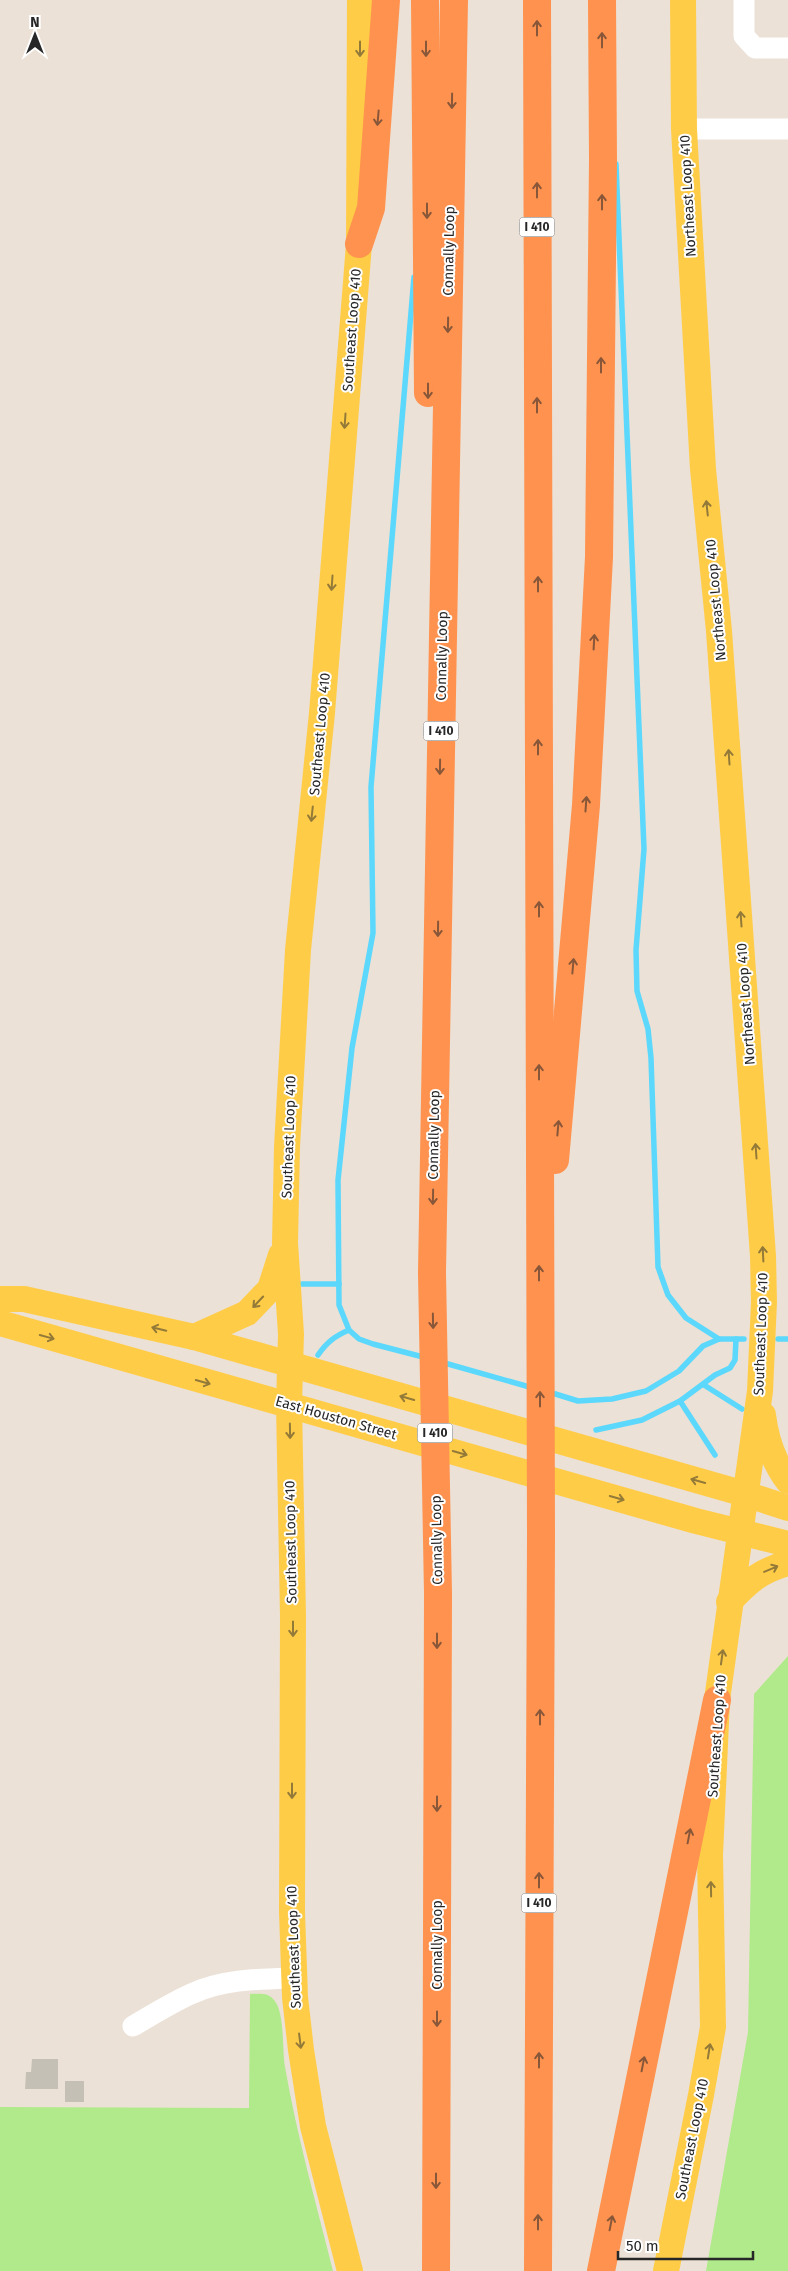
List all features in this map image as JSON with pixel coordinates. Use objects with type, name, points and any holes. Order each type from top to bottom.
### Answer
[{"type":"highway","points":[[359,244],[370,208],[386,0]]},
{"type":"highway","points":[[425,0],[429,491],[443,619]]},
{"type":"highway","name":"Connally Loop","points":[[436,2271],[438,1593],[432,1273],[454,0]]},
{"type":"highway","name":"I 410","points":[[536,0],[541,1535],[538,2271]]},
{"type":"highway","points":[[540,1191],[555,1159],[585,825],[599,557],[602,0]]},
{"type":"highway","points":[[601,2271],[717,1700]]},
{"type":"main road","name":"Southeast Loop 410","points":[[350,2271],[314,2126],[301,2050],[294,1978],[292,1912],[293,1616],[289,1404],[291,1334],[285,1243],[287,1147],[298,950],[322,713],[359,244],[360,0]]},
{"type":"main road","name":"Northeast Loop 410","points":[[683,0],[684,129],[703,469],[720,631],[759,1200]]},
{"type":"main road","name":"Southeast Loop 410","points":[[666,2271],[713,2027],[710,1855],[717,1700],[760,1391],[764,1302],[759,1200]]},
{"type":"main road","points":[[194,1337],[248,1313],[270,1289],[285,1243]]},
{"type":"main road","points":[[0,1299],[24,1299],[131,1321],[194,1337],[745,1494],[788,1508]]},
{"type":"main road","name":"East Houston Street","points":[[0,1323],[739,1533],[788,1544]]},
{"type":"main road","points":[[760,1391],[766,1440],[778,1468],[788,1482]]},
{"type":"main road","points":[[730,1602],[749,1582],[768,1568],[788,1563]]},
{"type":"street","points":[[744,0],[744,36],[755,48],[788,48]]},
{"type":"street","points":[[684,129],[788,129]]},
{"type":"street","points":[[133,2026],[192,1993],[208,1988],[250,1980],[294,1978]]},
{"type":"green space","points":[[788,1656],[788,2271],[706,2271],[748,2032],[754,1694]]},
{"type":"green space","points":[[250,1994],[263,1994],[272,1997],[278,2006],[285,2067],[295,2118],[333,2271],[0,2271],[0,2107],[249,2108]]},
{"type":"building","points":[[32,2059],[58,2059],[58,2089],[25,2089],[26,2072],[31,2072]]},
{"type":"building","points":[[65,2081],[84,2081],[84,2102],[65,2102]]},
{"type":"waterway","points":[[616,164],[644,849],[636,950],[637,991],[648,1029],[651,1058],[658,1267],[668,1295],[686,1318],[719,1339]]},
{"type":"waterway","points":[[414,277],[371,787],[373,933],[352,1048],[338,1180],[339,1305],[349,1330],[359,1339],[427,1358]]},
{"type":"waterway","points":[[302,1284],[339,1284]]},
{"type":"waterway","points":[[318,1355],[332,1340],[349,1330]]},
{"type":"waterway","points":[[549,1392],[578,1401],[612,1399],[646,1391],[679,1371],[703,1346],[719,1339],[744,1339]]},
{"type":"waterway","points":[[596,1430],[642,1420],[680,1401],[715,1375],[730,1368],[735,1360],[736,1339]]},
{"type":"waterway","points":[[778,1339],[788,1339]]},
{"type":"waterway","points":[[441,1362],[533,1388]]},
{"type":"waterway","points":[[704,1385],[742,1409]]},
{"type":"waterway","points":[[680,1401],[715,1455]]}]
